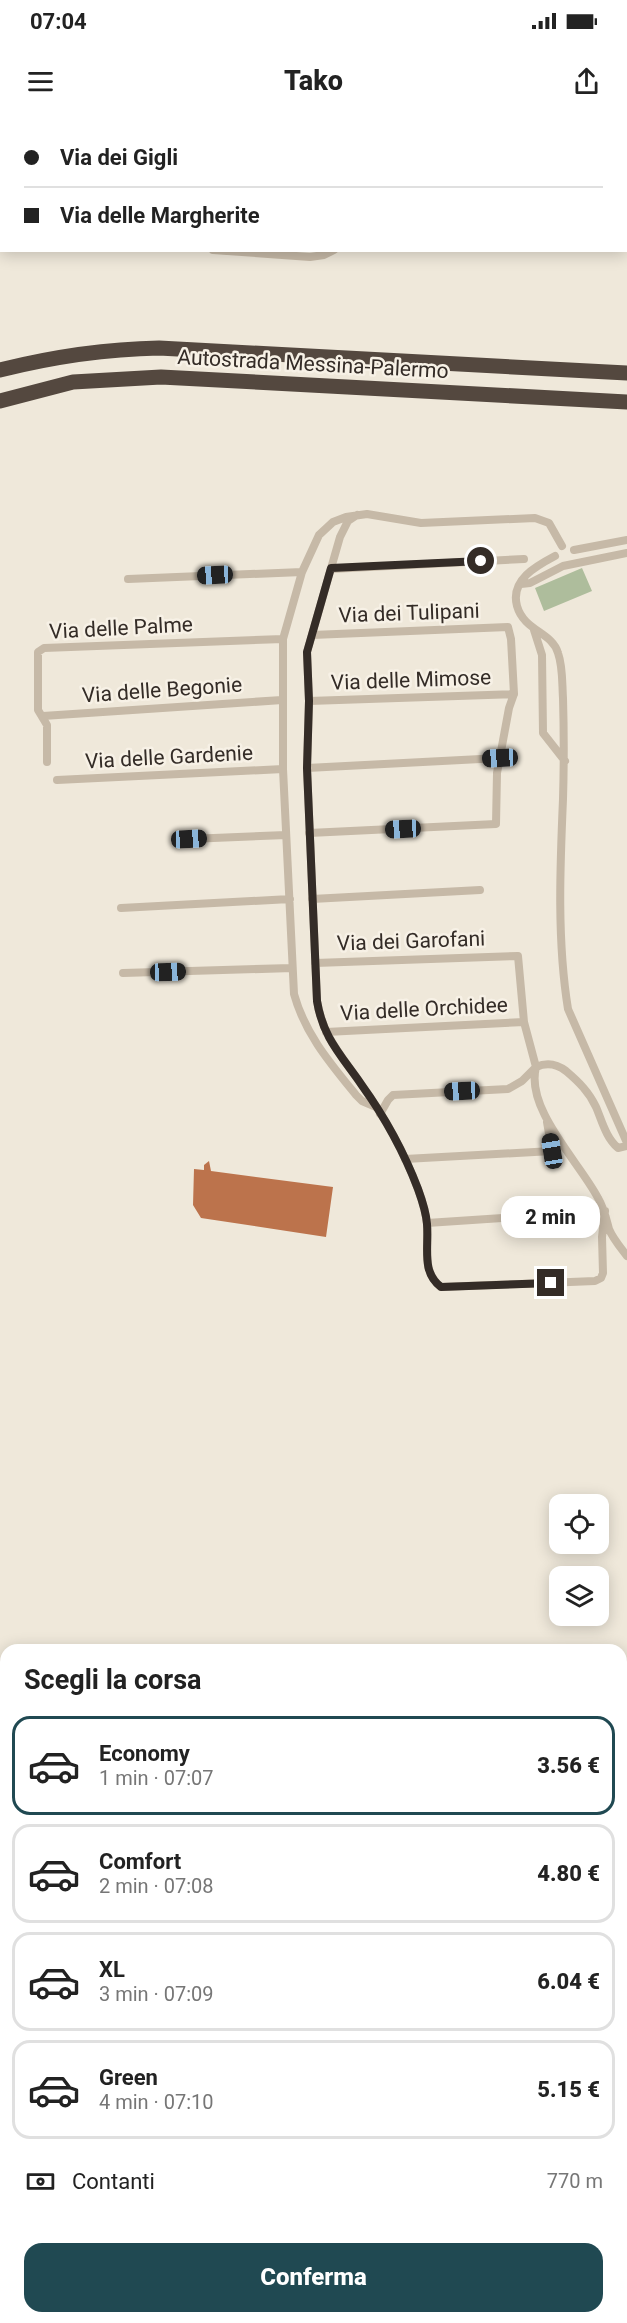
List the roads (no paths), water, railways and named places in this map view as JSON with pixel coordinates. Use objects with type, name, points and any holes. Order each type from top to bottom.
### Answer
[{"type":"highway","name":"Autostrada Messina-Palermo","points":[[0,370],[96,351],[168,348],[627,373]]},
{"type":"highway","name":"Autostrada Messina-Palermo","points":[[0,401],[73,382],[161,377],[627,402]]},
{"type":"street","points":[[241,252],[310,257],[330,252]]},
{"type":"street","points":[[378,1110],[356,1095],[314,1043],[298,1010],[294,994],[283,769],[282,700],[284,639],[302,572],[319,535],[333,522],[357,515],[378,515],[421,524],[535,518],[549,523],[562,546]]},
{"type":"street","points":[[357,515],[344,527],[307,652],[309,701],[307,768],[315,963],[317,1001],[326,1032],[332,1046],[378,1110],[405,1159],[418,1188],[427,1223],[427,1269],[432,1281],[441,1287],[595,1281],[601,1278],[603,1273],[602,1237],[605,1211]]},
{"type":"street","points":[[574,550],[627,540]]},
{"type":"street","points":[[563,566],[558,563],[555,556],[556,550],[562,546],[569,546],[574,550],[576,557],[573,563]]},
{"type":"street","points":[[521,584],[530,583],[573,563],[627,553]]},
{"type":"street","points":[[378,1110],[393,1095],[508,1089],[522,1081],[543,1063],[559,1066],[581,1083],[594,1104],[612,1143],[618,1148],[627,1144],[568,1009],[561,935],[565,761],[562,682],[558,651],[551,640],[534,630],[524,619],[516,602],[521,584],[528,572],[555,556]]},
{"type":"street","points":[[331,568],[524,559]]},
{"type":"street","points":[[128,579],[302,572]]},
{"type":"street","name":"Via dei Tulipani","points":[[312,635],[508,627],[511,639],[514,694]]},
{"type":"street","points":[[534,630],[542,655],[543,734],[565,761]]},
{"type":"street","name":"Via delle Palme","points":[[47,762],[47,725],[38,710],[37,659],[38,652],[44,648],[284,639]]},
{"type":"street","points":[[309,833],[496,824],[500,758],[509,708],[514,694]]},
{"type":"street","name":"Via delle Mimose","points":[[309,701],[514,694]]},
{"type":"street","name":"Via delle Begonie","points":[[43,716],[282,700]]},
{"type":"street","points":[[307,768],[500,758]]},
{"type":"street","name":"Via delle Gardenie","points":[[57,780],[283,769]]},
{"type":"street","points":[[189,839],[286,835]]},
{"type":"street","points":[[312,899],[480,890]]},
{"type":"street","points":[[121,908],[290,899]]},
{"type":"street","name":"Via dei Garofani","points":[[315,963],[518,956],[524,1022]]},
{"type":"street","points":[[123,973],[292,968]]},
{"type":"street","points":[[405,1159],[552,1151],[546,1114],[533,1078],[536,1067],[524,1022]]},
{"type":"street","name":"Via delle Orchidee","points":[[326,1032],[524,1022]]},
{"type":"street","points":[[546,1114],[605,1211],[610,1231],[627,1256]]},
{"type":"street","points":[[427,1223],[605,1211]]}]
